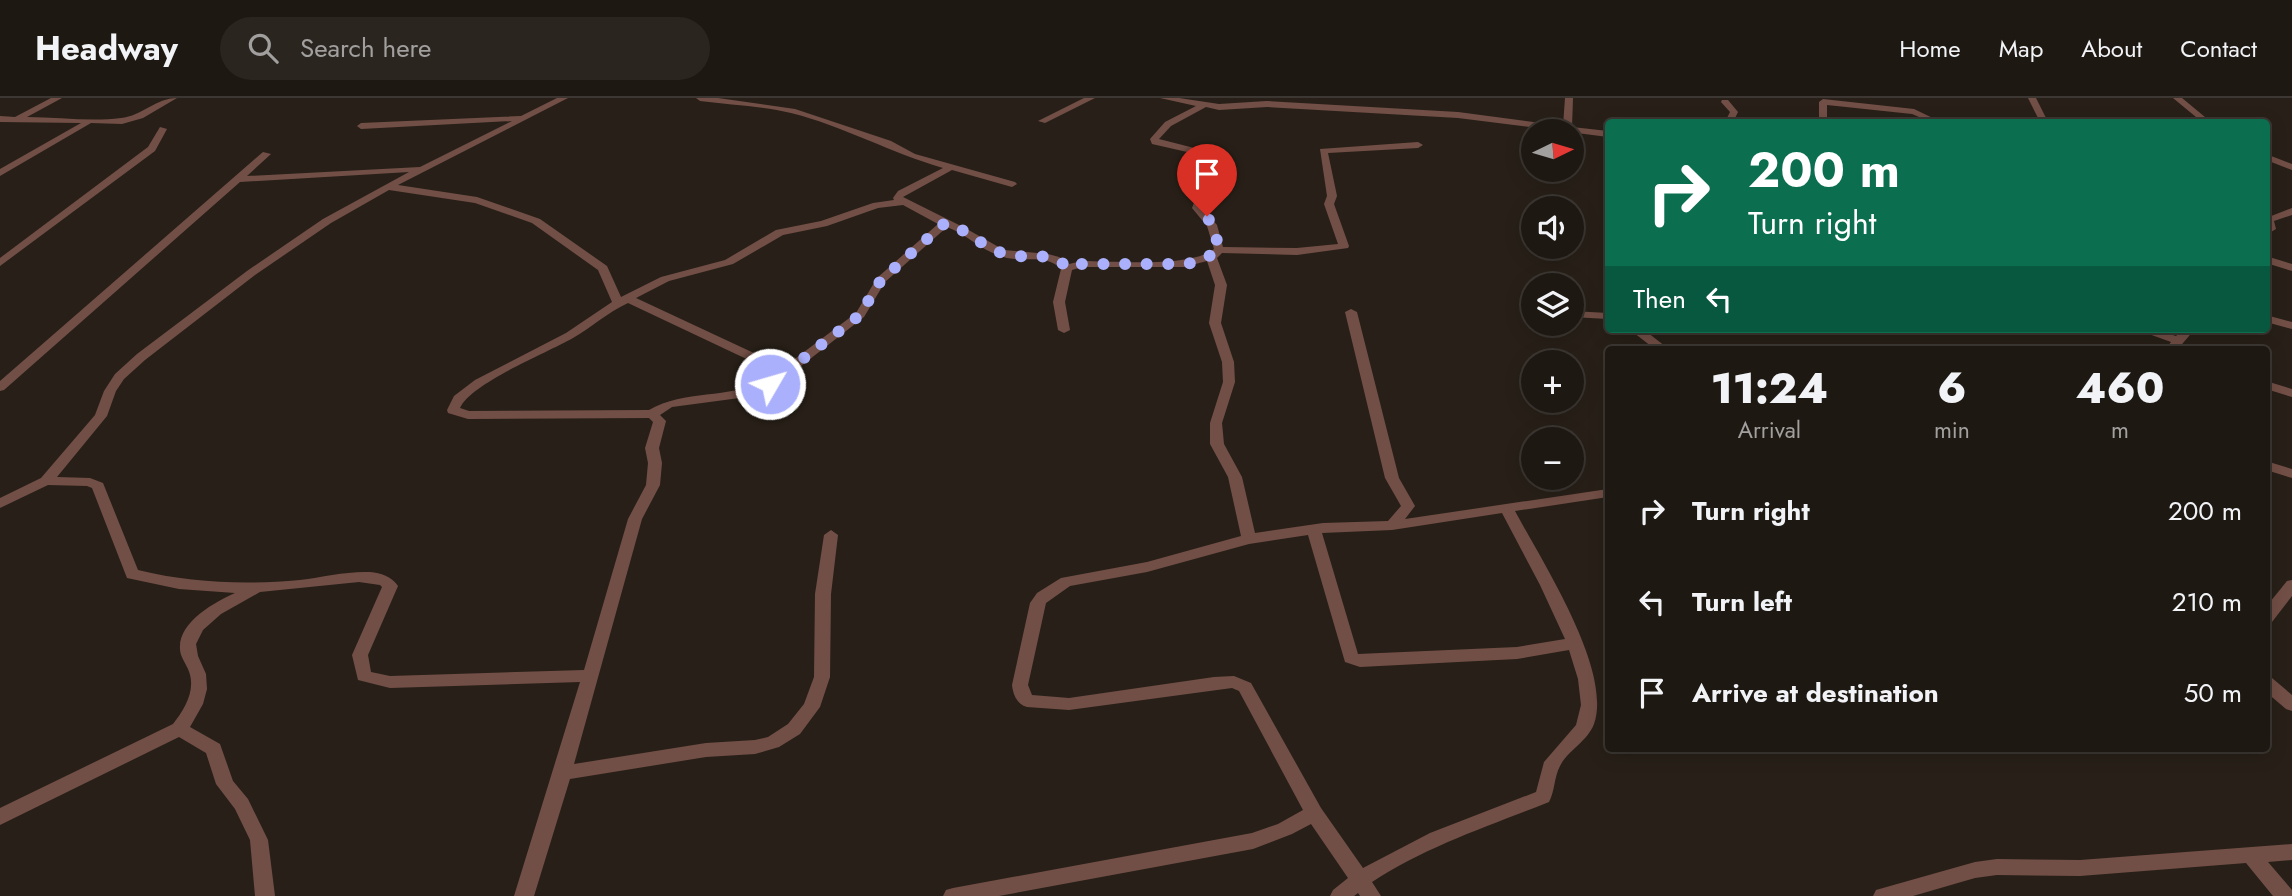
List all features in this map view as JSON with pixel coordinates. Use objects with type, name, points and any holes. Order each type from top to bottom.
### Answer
[{"type":"street","points":[[17,119],[58,98]]},
{"type":"street","points":[[0,119],[89,122],[132,120],[173,98]]},
{"type":"street","points":[[0,504],[46,481],[101,416],[110,391],[119,377],[141,357],[327,221],[421,169],[564,98]]},
{"type":"street","points":[[700,98],[792,111],[951,167],[1012,184]]},
{"type":"street","points":[[1042,121],[1091,98]]},
{"type":"street","points":[[1164,98],[1228,107],[1267,104],[1356,110],[1434,110],[1521,124]]},
{"type":"street","points":[[1356,110],[1359,98]]},
{"type":"street","points":[[1568,119],[1569,98]]},
{"type":"street","points":[[2032,98],[2042,119]]},
{"type":"street","points":[[2176,98],[2203,119]]},
{"type":"street","points":[[1725,102],[1734,112],[1730,119]]},
{"type":"street","points":[[1823,119],[1820,103],[1823,102],[1914,112],[1930,119]]},
{"type":"street","points":[[1204,105],[1168,124],[1154,142],[1199,152],[1213,165],[1196,208],[1212,225],[1221,285],[1215,323],[1228,362],[1229,382],[1216,423],[1217,444],[1237,483],[1249,539]]},
{"type":"street","points":[[361,126],[528,118]]},
{"type":"street","points":[[2,171],[89,122]]},
{"type":"street","points":[[0,263],[152,149],[163,129]]},
{"type":"street","points":[[1584,132],[1605,134]]},
{"type":"street","points":[[1067,268],[1082,264],[1184,264],[1215,254],[1311,251],[1343,246],[1337,233],[1338,222],[1329,204],[1332,196],[1323,150],[1418,145]]},
{"type":"street","points":[[0,387],[266,154]]},
{"type":"street","points":[[2270,158],[2292,167]]},
{"type":"street","points":[[901,202],[898,198],[901,193],[951,167]]},
{"type":"street","points":[[238,179],[421,169]]},
{"type":"street","points":[[387,187],[477,200],[536,221],[603,268],[623,301],[784,372]]},
{"type":"street","points":[[945,223],[881,280],[860,315],[770,384],[747,393],[683,401],[652,414],[468,415],[453,410],[458,399],[479,383],[570,335],[623,301],[665,279],[729,262],[780,232],[823,224],[876,205],[901,202],[968,231],[998,252],[1052,257],[1067,268]]},
{"type":"street","points":[[2270,219],[2292,211]]},
{"type":"street","points":[[2270,260],[2292,268]]},
{"type":"street","points":[[1064,330],[1059,302],[1067,268]]},
{"type":"street","points":[[1351,312],[1392,478],[1408,506],[1392,525]]},
{"type":"street","points":[[1584,315],[1605,316]]},
{"type":"street","points":[[2270,319],[2292,327]]},
{"type":"street","points":[[1641,333],[1658,346]]},
{"type":"street","points":[[2149,333],[2175,346]]},
{"type":"street","points":[[2270,386],[2292,393]]},
{"type":"street","points":[[524,896],[563,773],[635,519],[655,478],[652,448],[660,421],[652,414]]},
{"type":"street","points":[[2270,467],[2292,474]]},
{"type":"street","points":[[46,481],[90,482],[98,486],[132,574],[170,584],[257,589],[353,579],[378,579],[387,582],[390,586],[360,655],[364,676],[373,680],[589,676]]},
{"type":"street","points":[[1364,888],[1314,813],[1245,687],[1234,682],[1214,682],[1069,704],[1027,701],[1021,693],[1038,603],[1055,588],[1084,578],[1212,551],[1249,539],[1314,529],[1392,525],[1605,493]]},
{"type":"street","points":[[1340,896],[1364,888],[1404,853],[1542,797],[1551,765],[1562,748],[1586,725],[1590,685],[1574,643],[1507,509]]},
{"type":"street","points":[[1314,529],[1351,658],[1369,660],[1517,653],[1574,643]]},
{"type":"street","points":[[563,773],[706,750],[755,747],[794,729],[812,707],[822,677],[823,594],[831,535]]},
{"type":"street","points":[[2270,613],[2292,584]]},
{"type":"street","points":[[0,817],[179,729],[193,711],[197,687],[198,675],[191,664],[188,644],[192,636],[219,609],[257,589]]},
{"type":"street","points":[[2270,686],[2292,705]]},
{"type":"street","points":[[179,729],[214,749],[225,784],[242,804],[258,840],[265,896]]},
{"type":"street","points":[[953,896],[1253,841],[1285,829],[1314,813]]},
{"type":"street","points":[[1883,896],[1975,870],[1997,867],[2080,868],[2292,852]]},
{"type":"street","points":[[2250,854],[2285,896]]},
{"type":"route","points":[[770,384],[860,315],[881,280],[908,252],[945,223],[968,231],[998,252],[1052,257],[1067,268],[1082,264],[1199,262],[1219,250],[1215,232],[1207,216]]}]
